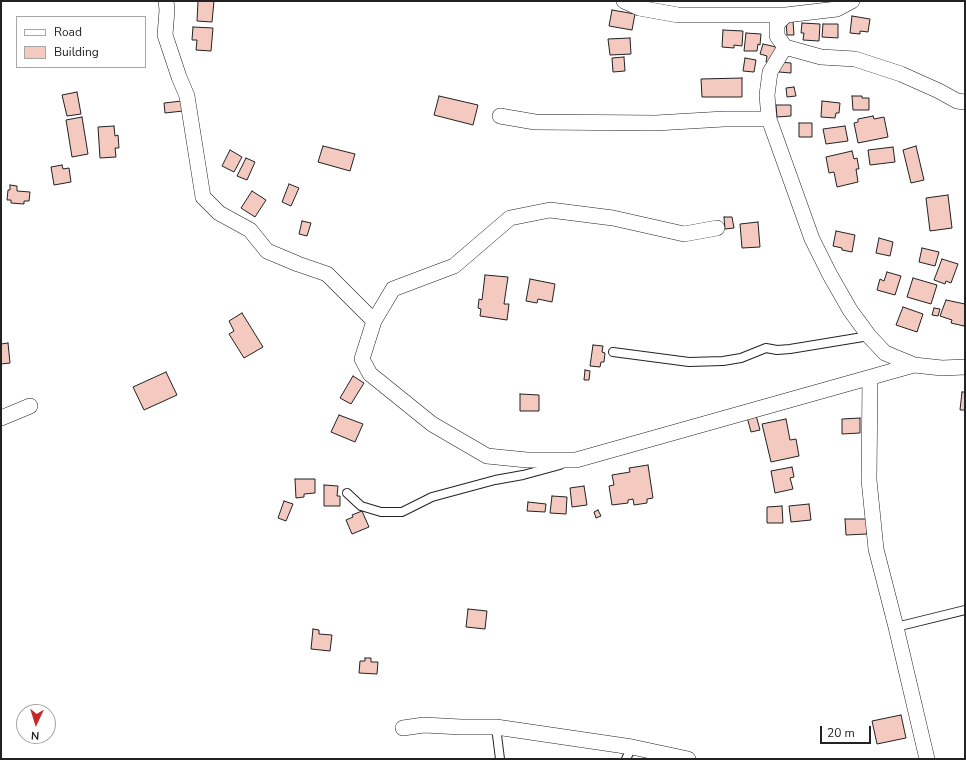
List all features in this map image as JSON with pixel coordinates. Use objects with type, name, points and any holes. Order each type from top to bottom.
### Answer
[{"type":"street","points":[[166,1],[167,10],[165,35],[179,77],[188,96],[203,197],[219,213],[250,230],[267,251],[327,274],[374,321]]},
{"type":"street","points":[[624,1],[639,8],[678,15],[786,15],[837,9],[852,1]]},
{"type":"street","points":[[786,15],[777,24],[777,36],[785,47],[821,56],[855,60],[901,74],[957,101],[965,102]]},
{"type":"street","points":[[785,47],[770,72],[767,95],[769,119],[812,239],[830,275],[850,310],[868,336],[885,353],[914,365],[942,368],[965,367]]},
{"type":"street","points":[[500,116],[535,122],[656,123],[724,119],[769,119]]},
{"type":"street","points":[[717,228],[684,234],[613,218],[550,210],[510,218],[454,266],[393,289],[374,321],[362,359],[370,374],[432,424],[487,456],[527,460],[576,460],[914,365]]},
{"type":"street","points":[[870,378],[869,480],[876,549],[927,759]]},
{"type":"street","points":[[1,418],[30,406]]},
{"type":"street","points":[[403,728],[424,725],[461,728],[496,727],[629,753],[688,759]]},
{"type":"lane","points":[[613,352],[689,362],[723,361],[741,358],[766,348],[777,350],[790,349],[868,336]]},
{"type":"lane","points":[[347,493],[361,506],[381,512],[402,512],[432,497],[495,480],[523,475],[576,460]]},
{"type":"lane","points":[[896,627],[965,610]]},
{"type":"lane","points":[[496,727],[500,759]]},
{"type":"building","points":[[198,1],[214,1],[212,22],[197,21]]},
{"type":"building","points":[[612,10],[635,14],[632,30],[609,26]]},
{"type":"building","points":[[852,16],[870,19],[868,32],[860,31],[860,34],[850,33]]},
{"type":"building","points":[[786,21],[793,21],[794,35],[787,35]]},
{"type":"building","points":[[802,23],[820,24],[819,41],[803,40],[804,33],[801,33]]},
{"type":"building","points":[[823,24],[838,24],[838,38],[822,37]]},
{"type":"building","points":[[193,27],[213,28],[211,51],[196,50],[197,40],[192,40]]},
{"type":"building","points":[[723,30],[743,31],[742,46],[734,45],[734,48],[722,47]]},
{"type":"building","points":[[746,33],[761,34],[760,45],[758,44],[757,51],[744,51]]},
{"type":"building","points":[[630,38],[631,54],[610,55],[608,39]]},
{"type":"building","points":[[763,44],[776,47],[771,64],[766,62],[767,56],[760,54]]},
{"type":"building","points":[[624,57],[625,71],[613,72],[612,58]]},
{"type":"building","points":[[745,58],[756,60],[754,72],[743,71]]},
{"type":"building","points":[[779,62],[791,63],[791,73],[779,72]]},
{"type":"building","points":[[742,78],[742,97],[702,97],[701,79]]},
{"type":"building","points":[[794,87],[796,96],[787,97],[786,88]]},
{"type":"building","points":[[77,92],[81,114],[67,116],[62,95]]},
{"type":"building","points":[[439,96],[478,105],[473,125],[434,115]]},
{"type":"building","points":[[852,96],[869,98],[869,110],[853,110]]},
{"type":"building","points":[[182,101],[183,111],[165,113],[164,103]]},
{"type":"building","points":[[822,101],[840,103],[839,113],[836,113],[835,118],[821,117]]},
{"type":"building","points":[[776,105],[791,105],[791,116],[777,117]]},
{"type":"building","points":[[873,116],[874,119],[884,117],[888,137],[858,143],[854,123],[858,122],[858,119]]},
{"type":"building","points":[[82,117],[88,154],[72,157],[66,120]]},
{"type":"building","points":[[799,123],[812,123],[812,137],[799,137]]},
{"type":"building","points":[[114,126],[115,136],[118,135],[119,148],[115,148],[116,157],[100,158],[98,127]]},
{"type":"building","points":[[845,126],[848,141],[826,144],[823,129]]},
{"type":"building","points":[[323,146],[355,154],[350,171],[318,162]]},
{"type":"building","points":[[916,146],[924,180],[911,183],[903,150]]},
{"type":"building","points":[[893,147],[895,162],[870,165],[868,150]]},
{"type":"building","points":[[230,150],[242,157],[234,172],[222,166]]},
{"type":"building","points":[[852,151],[854,159],[857,158],[859,169],[856,169],[858,182],[837,187],[834,172],[829,173],[826,157]]},
{"type":"building","points":[[246,158],[255,162],[247,180],[237,176]]},
{"type":"building","points":[[62,165],[63,169],[69,168],[71,182],[54,185],[51,167]]},
{"type":"building","points":[[289,184],[299,188],[291,206],[282,202]]},
{"type":"building","points":[[10,185],[17,186],[17,191],[30,192],[29,201],[24,201],[24,204],[11,203],[11,200],[7,200]]},
{"type":"building","points":[[252,191],[266,200],[255,217],[241,208]]},
{"type":"building","points":[[948,195],[952,228],[930,231],[926,198]]},
{"type":"building","points":[[724,217],[732,217],[734,228],[725,229]]},
{"type":"building","points":[[302,221],[311,223],[307,236],[299,234]]},
{"type":"building","points":[[758,222],[760,247],[742,248],[740,224]]},
{"type":"building","points":[[836,231],[855,235],[852,252],[833,246]]},
{"type":"building","points":[[879,238],[893,242],[890,256],[876,253]]},
{"type":"building","points":[[922,248],[939,252],[935,266],[919,262]]},
{"type":"building","points":[[942,259],[958,264],[951,283],[946,281],[945,284],[934,280]]},
{"type":"building","points":[[887,272],[901,276],[895,295],[877,290],[880,279],[884,281]]},
{"type":"building","points":[[485,275],[508,277],[504,304],[509,304],[507,320],[480,316],[481,309],[478,308],[479,299],[482,300]]},
{"type":"building","points":[[913,278],[937,285],[931,304],[907,297]]},
{"type":"building","points":[[530,279],[555,284],[552,302],[538,299],[537,303],[526,301]]},
{"type":"building","points":[[946,300],[965,304],[964,326],[951,323],[952,320],[940,316]]},
{"type":"building","points":[[903,307],[923,314],[917,332],[896,325]]},
{"type":"building","points":[[934,308],[940,309],[938,316],[932,315]]},
{"type":"building","points":[[242,313],[263,347],[244,358],[229,334],[234,331],[229,321]]},
{"type":"building","points":[[8,343],[10,363],[1,364],[1,344]]},
{"type":"building","points":[[593,345],[603,346],[602,352],[605,353],[604,362],[601,362],[600,367],[590,366]]},
{"type":"building","points":[[585,370],[590,371],[589,380],[584,380]]},
{"type":"building","points":[[166,372],[177,395],[144,410],[133,387]]},
{"type":"building","points":[[353,376],[364,383],[351,404],[340,398]]},
{"type":"building","points":[[962,392],[965,392],[965,410],[960,410]]},
{"type":"building","points":[[520,394],[539,395],[539,411],[520,411]]},
{"type":"building","points":[[339,415],[363,424],[355,442],[331,432]]},
{"type":"building","points":[[756,415],[760,430],[751,432],[747,417]]},
{"type":"building","points":[[860,418],[860,433],[842,434],[842,419]]},
{"type":"building","points":[[786,419],[790,440],[796,439],[799,456],[771,462],[762,424]]},
{"type":"building","points":[[648,465],[653,498],[647,499],[647,503],[634,505],[633,499],[628,500],[628,503],[612,505],[609,486],[614,485],[612,475],[630,472],[629,468]]},
{"type":"building","points":[[792,467],[794,477],[790,478],[793,489],[775,493],[771,471]]},
{"type":"building","points":[[295,479],[315,479],[315,493],[304,494],[304,497],[296,498]]},
{"type":"building","points":[[324,485],[338,486],[337,496],[340,496],[340,506],[324,506]]},
{"type":"building","points":[[584,486],[587,505],[572,507],[570,488]]},
{"type":"building","points":[[552,496],[567,497],[566,514],[550,513]]},
{"type":"building","points":[[284,501],[293,504],[286,521],[278,518]]},
{"type":"building","points":[[528,502],[546,504],[545,512],[527,511]]},
{"type":"building","points":[[809,504],[811,520],[791,522],[789,506]]},
{"type":"building","points":[[782,506],[783,523],[767,523],[767,507]]},
{"type":"building","points":[[598,510],[601,516],[596,518],[594,512]]},
{"type":"building","points":[[362,511],[369,527],[352,534],[346,520],[353,517],[352,515]]},
{"type":"building","points":[[845,519],[867,519],[867,534],[846,535]]},
{"type":"building","points":[[468,609],[487,611],[485,629],[466,627]]},
{"type":"building","points":[[313,629],[319,630],[319,634],[332,635],[330,651],[311,649]]},
{"type":"building","points":[[365,658],[371,658],[371,662],[378,662],[377,674],[359,673],[360,661],[365,661]]},
{"type":"building","points":[[901,715],[906,738],[877,744],[872,721]]}]
